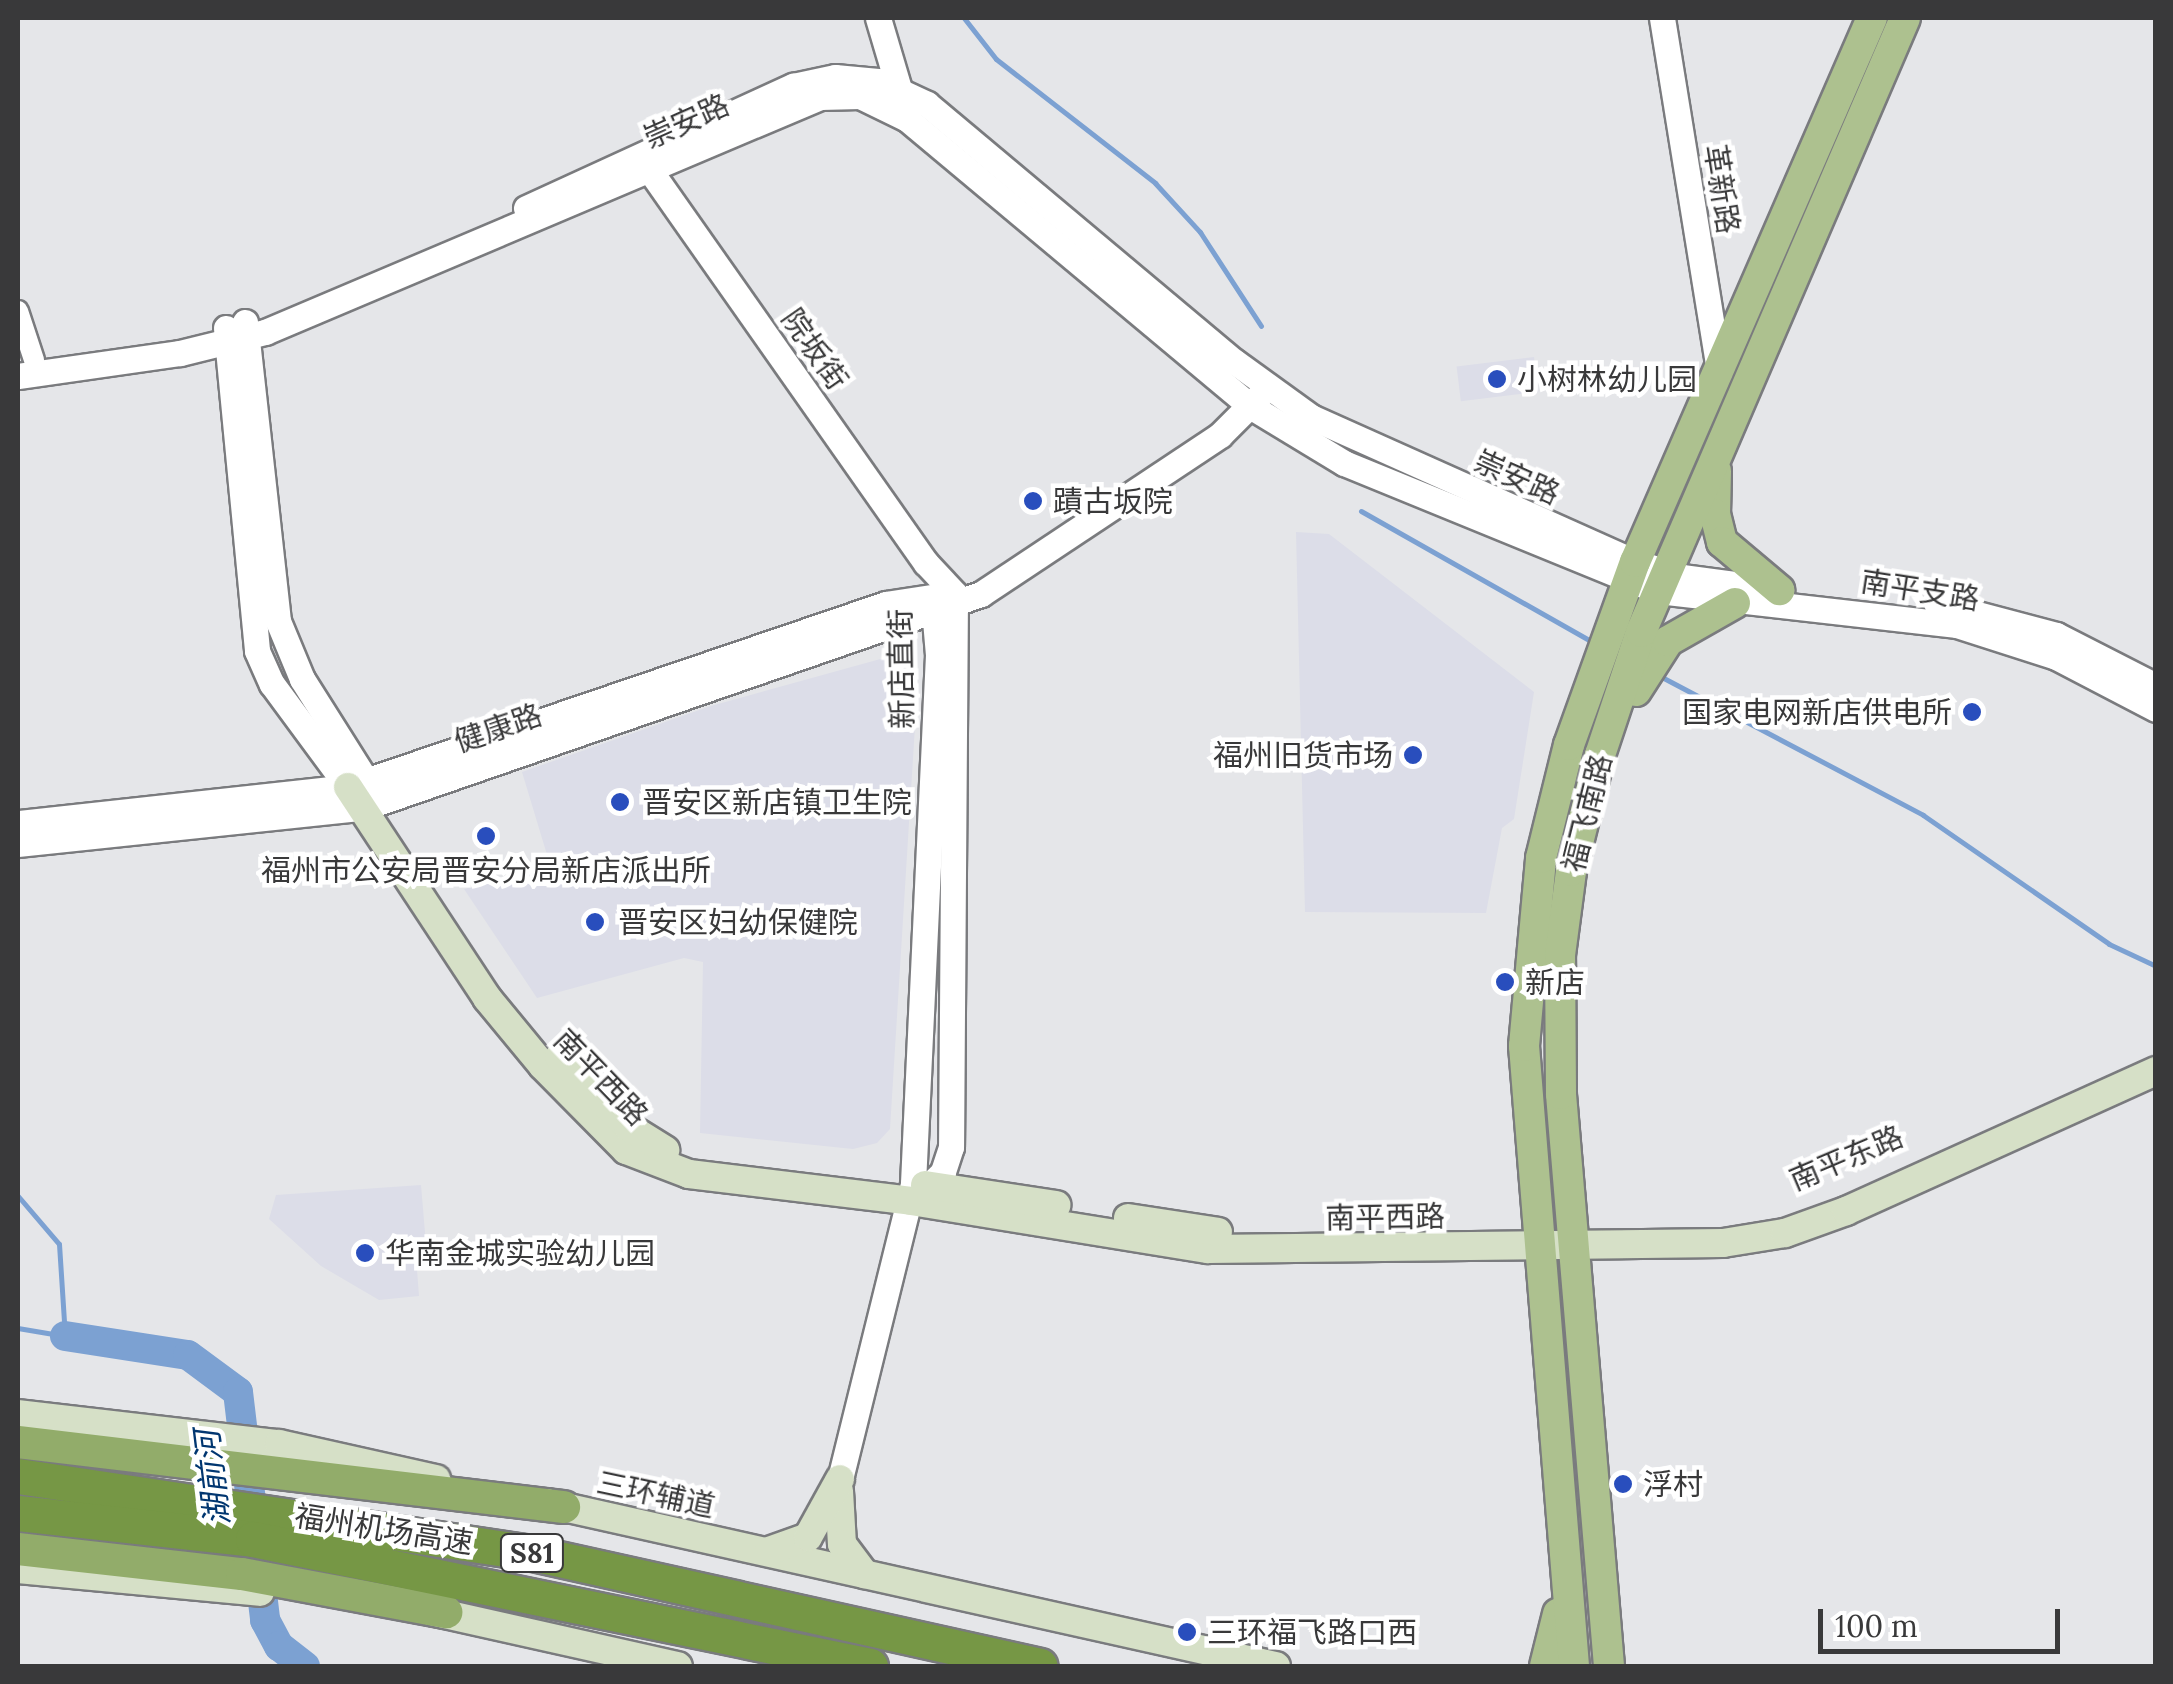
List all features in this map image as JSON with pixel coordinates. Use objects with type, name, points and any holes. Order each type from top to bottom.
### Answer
[{"type":"highway","points":[[18,1442],[193,1461],[222,1450],[294,1476],[564,1508]]},
{"type":"highway","name":"福州机场高速","points":[[18,1476],[532,1553],[1040,1666]]},
{"type":"highway","name":"福州机场高速","points":[[18,1513],[254,1539],[870,1666]]},
{"type":"highway","points":[[18,1549],[130,1558],[238,1582],[446,1612]]},
{"type":"main road","name":"福飞南路","points":[[1640,634],[1632,572],[1872,18]]},
{"type":"main road","name":"福飞南路","points":[[1574,1666],[1524,1046],[1528,947],[1554,800],[1640,634],[1719,442],[1906,18]]},
{"type":"main road","points":[[1719,442],[1714,499],[1722,542],[1779,590]]},
{"type":"main road","points":[[1640,634],[1735,603]]},
{"type":"main road","name":"福飞南路","points":[[1609,1666],[1577,1239],[1561,1094],[1560,955],[1572,871],[1611,696]]},
{"type":"main road","name":"南平西路","points":[[364,795],[504,1021],[626,1150],[689,1174],[919,1190],[1219,1232],[1542,1240]]},
{"type":"main road","name":"南平东路","points":[[1542,1240],[1722,1229],[1788,1219],[2156,1054]]},
{"type":"main road","name":"南平东路","points":[[1577,1239],[1723,1244],[1800,1229],[2156,1071]]},
{"type":"main road","name":"三环辅道","points":[[18,1414],[222,1450],[279,1444],[1276,1666]]},
{"type":"main road","points":[[765,1552],[808,1537],[840,1479]]},
{"type":"main road","points":[[840,1479],[842,1544],[865,1574]]},
{"type":"main road","points":[[1545,1666],[1558,1610],[1562,1531]]},
{"type":"main road","points":[[18,1569],[238,1582]]},
{"type":"main road","points":[[446,1612],[678,1666]]},
{"type":"main road","points":[[1606,1632],[1625,1666]]},
{"type":"street","points":[[878,18],[908,119]]},
{"type":"street","name":"革新路","points":[[1662,18],[1719,371]]},
{"type":"street","name":"崇安路","points":[[236,333],[393,268],[793,86],[852,76],[899,88],[927,104],[1258,397],[1292,434],[1365,473],[1662,582]]},
{"type":"street","name":"崇安路","points":[[23,366],[236,333],[362,296],[820,96],[860,96],[908,119],[1258,397],[1632,572]]},
{"type":"street","name":"院坂街","points":[[651,172],[926,562]]},
{"type":"street","points":[[18,312],[23,366]]},
{"type":"street","name":"南平西路","points":[[236,333],[257,650],[272,684],[364,795]]},
{"type":"street","name":"健康路","points":[[18,844],[364,795],[952,599],[1220,434],[1258,397]]},
{"type":"street","name":"新店直街","points":[[840,1479],[919,1190],[950,1147],[952,599],[926,562]]},
{"type":"street","name":"南平支路","points":[[1662,582],[1924,601],[2008,620],[2083,647],[2156,686]]},
{"type":"street","name":"南平支路","points":[[1662,582],[1735,603],[1957,625],[2056,657],[2156,709]]},
{"type":"street","name":"健康路","points":[[18,822],[364,795]]},
{"type":"shaded area","name":"小树林幼儿园","points":[[1534,357],[1538,392],[1461,401],[1457,367]]},
{"type":"shaded area","name":"福州旧货市场","points":[[1296,532],[1329,534],[1534,692],[1514,819],[1502,828],[1486,913],[1305,912]]},
{"type":"shaded area","points":[[884,658],[911,674],[917,694],[890,1129],[877,1143],[853,1149],[700,1133],[703,962],[684,958],[537,998],[464,889],[551,868],[522,772],[711,706]]},
{"type":"shaded area","name":"华南金城实验幼儿园","points":[[421,1185],[428,1268],[417,1270],[419,1296],[379,1300],[321,1266],[269,1219],[276,1195]]},
{"type":"waterway","points":[[964,18],[996,59],[1155,183],[1200,232],[1261,326]]},
{"type":"waterway","points":[[1361,511],[1593,642]]},
{"type":"waterway","points":[[1656,674],[1923,815],[2109,944],[2156,966]]},
{"type":"waterway","points":[[18,1196],[59,1244],[65,1336],[18,1328]]},
{"type":"waterway","name":"湖前河","points":[[65,1336],[188,1355],[238,1392],[265,1620],[279,1646],[305,1666]]},
{"type":"place","name":"小树林幼儿园","points":[[1497,379]]},
{"type":"place","name":"蹟古坂院","points":[[1033,501]]},
{"type":"place","name":"国家电网新店供电所","points":[[1972,712]]},
{"type":"place","name":"福州旧货市场","points":[[1413,755]]},
{"type":"place","name":"晋安区新店镇卫生院","points":[[620,802]]},
{"type":"place","name":"福州市公安局晋安分局新店派出所","points":[[486,836]]},
{"type":"place","name":"晋安区妇幼保健院","points":[[595,922]]},
{"type":"place","name":"新店","points":[[1505,982]]},
{"type":"place","name":"华南金城实验幼儿园","points":[[365,1253]]},
{"type":"place","name":"浮村","points":[[1623,1484]]},
{"type":"place","name":"三环福飞路口西","points":[[1187,1632]]}]
